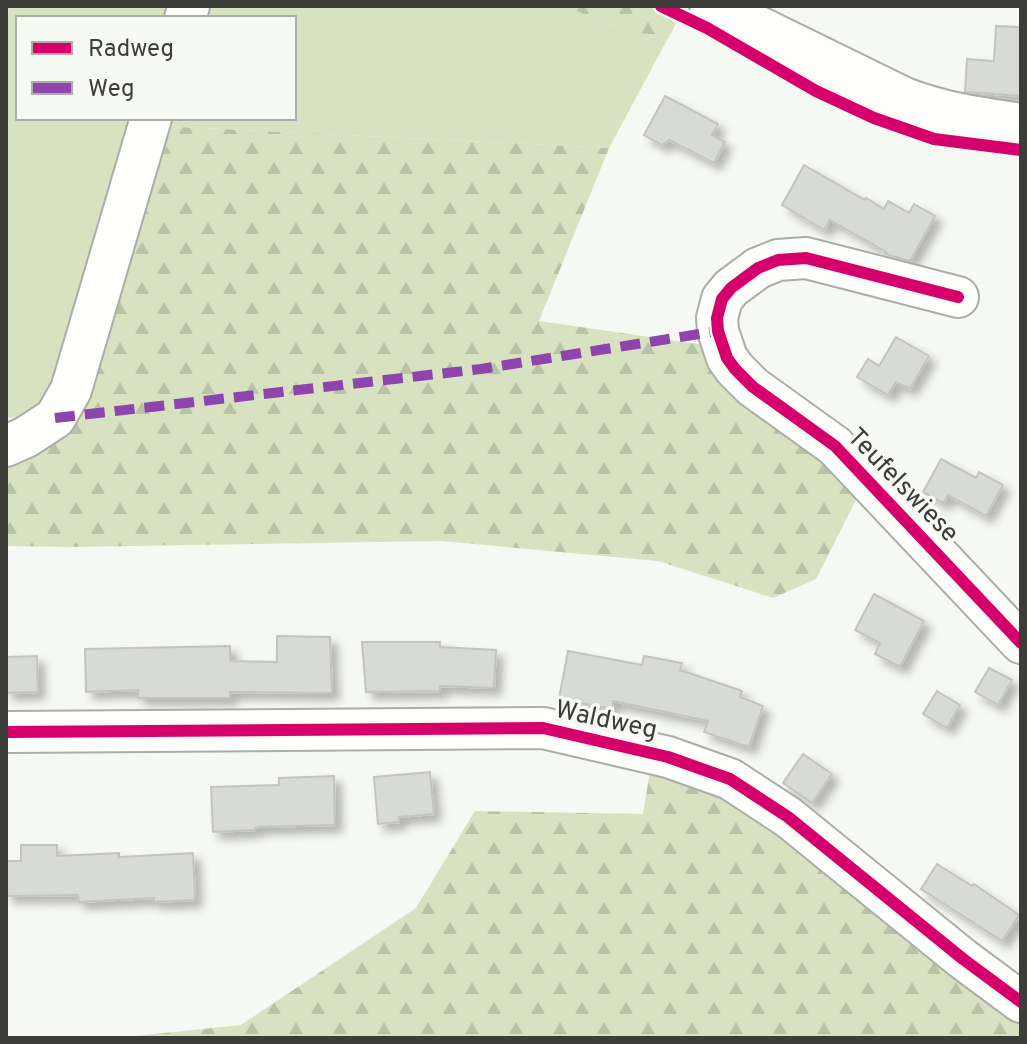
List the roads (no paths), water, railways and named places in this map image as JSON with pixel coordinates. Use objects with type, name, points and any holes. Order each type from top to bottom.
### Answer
[{"type":"main road","points":[[712,6],[904,100],[968,119],[1021,126]]},
{"type":"street","points":[[6,446],[55,418],[71,390],[150,120]]},
{"type":"street","name":"Teufelswiese","points":[[958,297],[806,258],[778,260],[758,268],[731,288],[722,299],[717,318],[718,331],[727,358],[735,369],[753,387],[835,446],[1021,643]]},
{"type":"street","name":"Waldweg","points":[[6,732],[543,728],[668,757],[730,779],[788,817],[1021,1002]]}]
